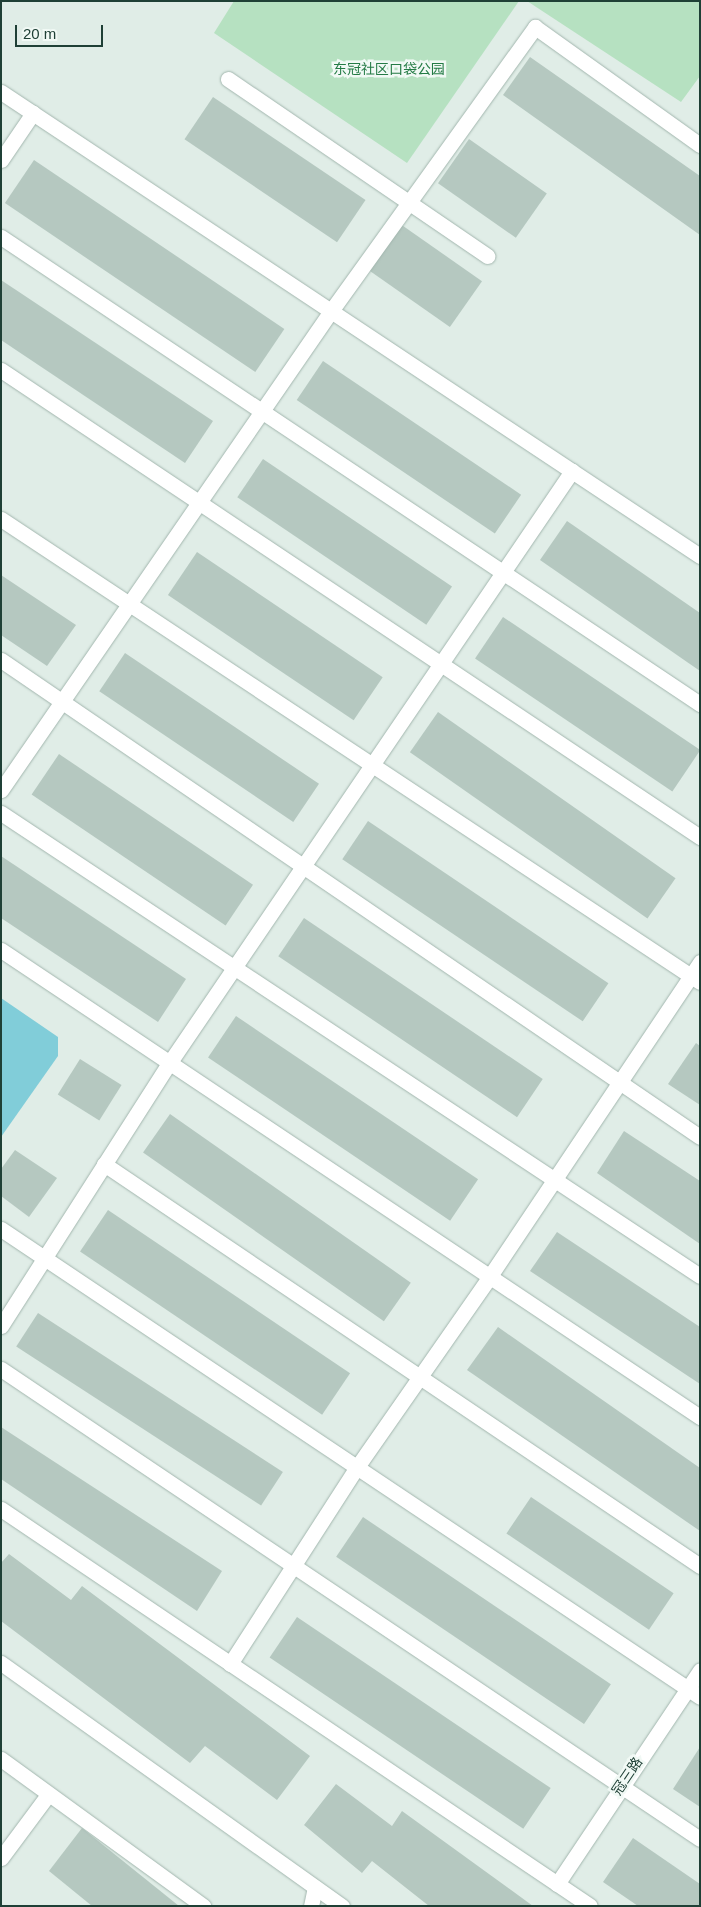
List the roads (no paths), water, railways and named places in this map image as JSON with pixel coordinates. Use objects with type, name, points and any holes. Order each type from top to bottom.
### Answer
[{"type":"street","points":[[1,790],[260,412],[535,27],[700,145]]},
{"type":"street","points":[[228,79],[487,256]]},
{"type":"street","points":[[1,92],[700,556]]},
{"type":"street","points":[[1,160],[33,113]]},
{"type":"street","points":[[1,237],[260,412],[504,571],[700,704]]},
{"type":"street","points":[[1,370],[700,836]]},
{"type":"street","points":[[1,1326],[170,1062],[572,471]]},
{"type":"street","points":[[1,519],[371,767],[695,978]]},
{"type":"street","points":[[1,660],[700,1137]]},
{"type":"street","points":[[1,813],[235,966],[700,1276]]},
{"type":"street","points":[[1,950],[700,1417]]},
{"type":"street","points":[[230,1664],[292,1565],[357,1467],[421,1378],[619,1083],[695,978],[700,962]]},
{"type":"street","points":[[104,1164],[700,1566]]},
{"type":"street","points":[[1,1229],[694,1693]]},
{"type":"street","points":[[1,1369],[700,1839]]},
{"type":"street","points":[[1,1509],[590,1906]]},
{"type":"street","points":[[2,1666],[342,1906]]},
{"type":"street","name":"冠三路","points":[[557,1884],[620,1786],[694,1693],[700,1670]]},
{"type":"street","points":[[1,1759],[47,1796],[203,1906]]},
{"type":"street","points":[[1,1858],[47,1796]]},
{"type":"street","points":[[311,1906],[315,1888]]},
{"type":"water","points":[[1,998],[58,1037],[58,1056],[1,1137]]},
{"type":"park label","name":"东冠社区口袋公园","points":[[389,69]]}]
